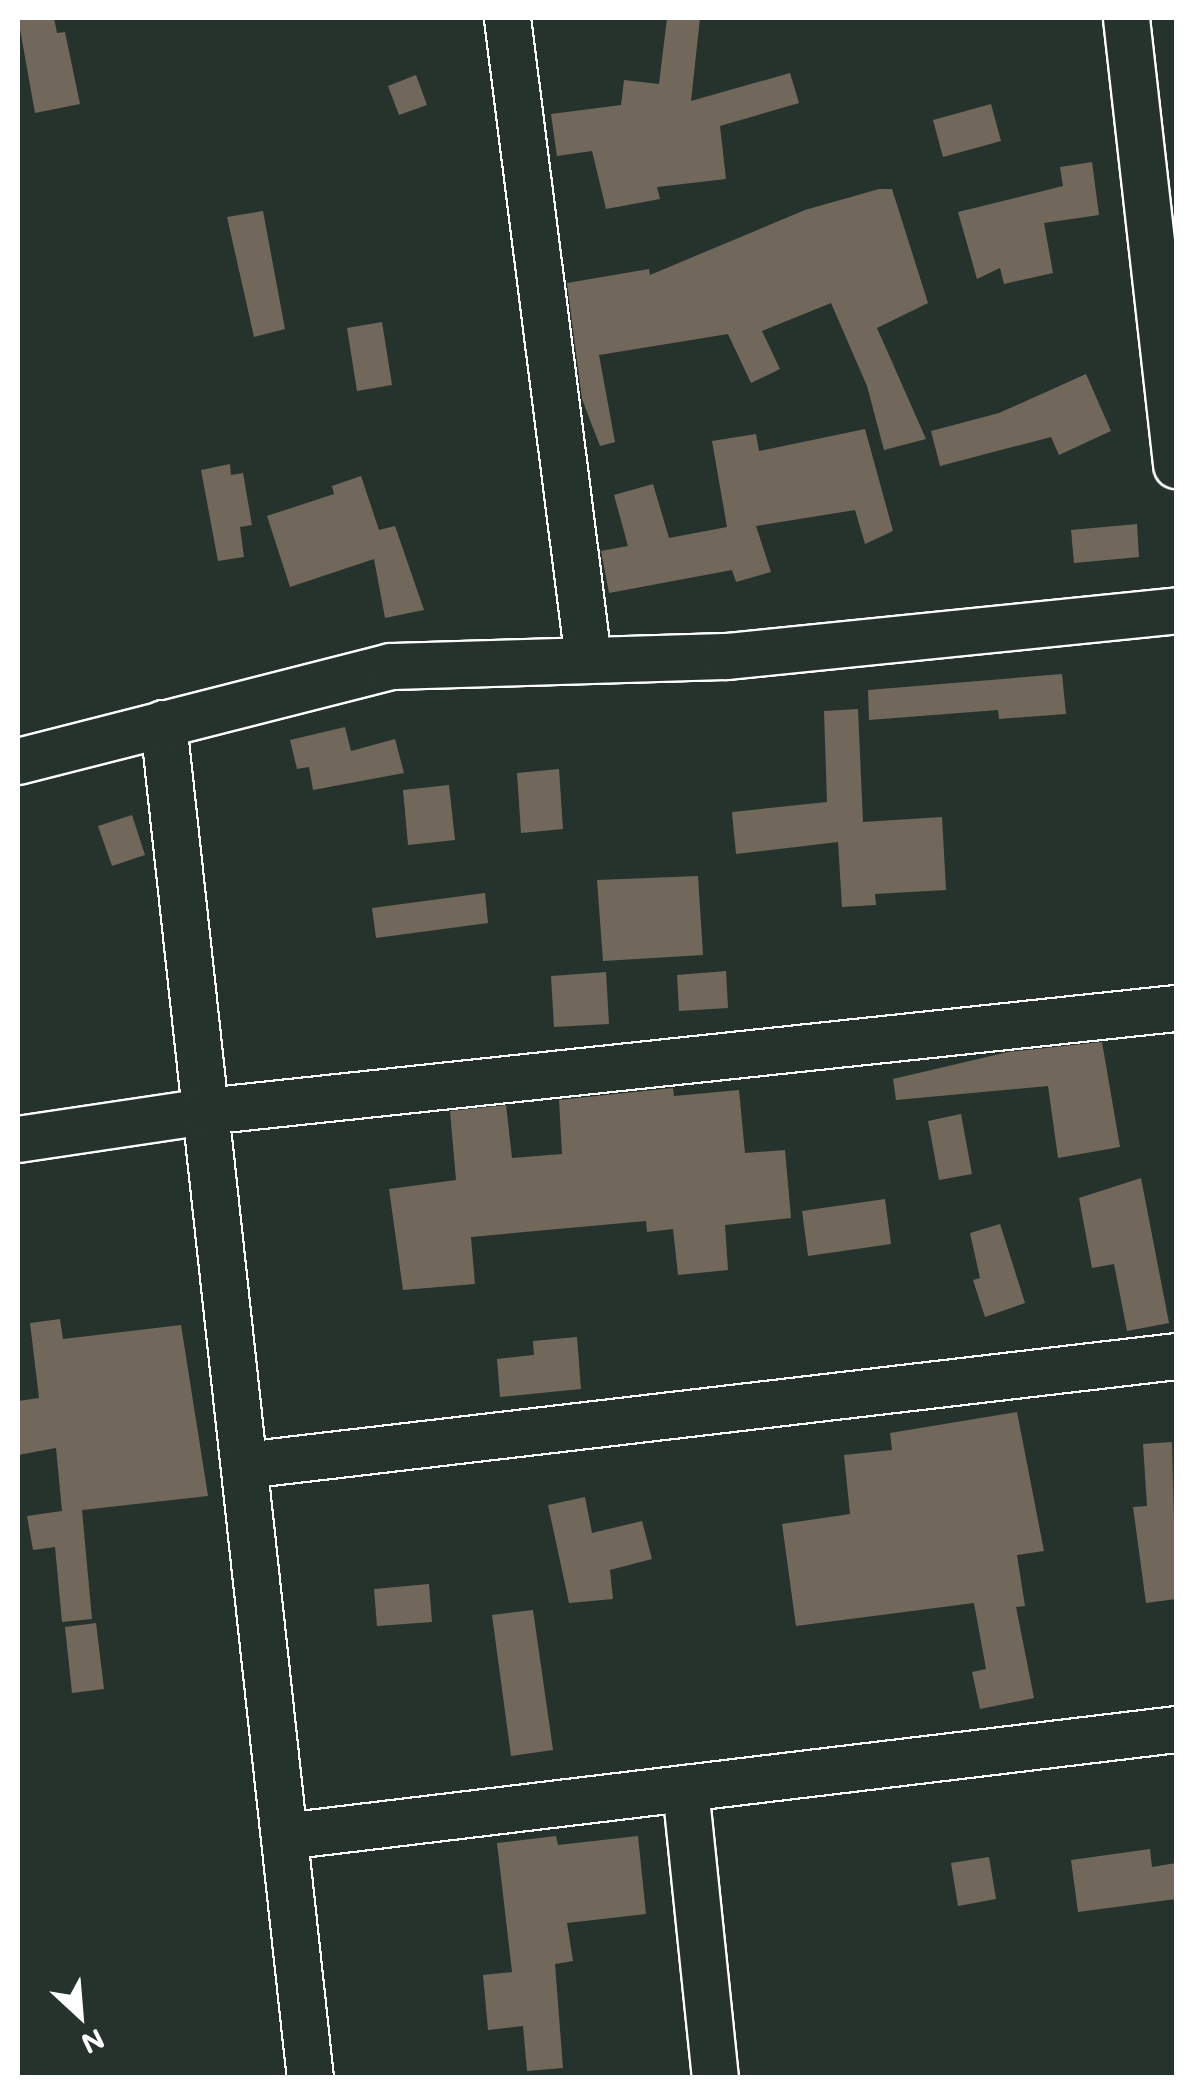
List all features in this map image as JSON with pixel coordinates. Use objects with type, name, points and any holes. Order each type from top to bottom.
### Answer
[{"type":"street","points":[[507,18],[588,660]]},
{"type":"street","points":[[1126,18],[1176,465]]},
{"type":"street","points":[[18,761],[390,666],[726,656],[1176,610]]},
{"type":"street","points":[[163,724],[310,2078]]},
{"type":"street","points":[[18,1139],[205,1112],[1176,1008]]},
{"type":"street","points":[[244,1466],[1176,1356]]},
{"type":"street","points":[[284,1836],[1176,1730]]},
{"type":"street","points":[[685,1788],[715,2078]]},
{"type":"building","points":[[18,18],[54,18],[57,33],[65,32],[80,104],[35,113]]},
{"type":"building","points":[[667,18],[700,18],[691,101],[790,73],[799,103],[720,126],[726,179],[657,187],[660,199],[606,209],[592,151],[557,156],[551,114],[621,105],[624,80],[659,84]]},
{"type":"building","points":[[416,75],[427,105],[399,115],[388,86]]},
{"type":"building","points":[[991,104],[1001,141],[943,157],[933,120]]},
{"type":"building","points":[[1092,162],[1099,215],[1044,223],[1053,273],[1004,284],[1000,268],[977,279],[958,212],[1063,186],[1060,167]]},
{"type":"building","points":[[879,189],[892,189],[928,303],[877,328],[926,439],[884,450],[867,386],[831,303],[762,331],[780,369],[751,383],[728,334],[599,355],[615,442],[600,446],[582,399],[567,283],[649,269],[650,275],[805,210]]},
{"type":"building","points":[[263,211],[285,329],[254,337],[227,217]]},
{"type":"building","points":[[382,322],[392,385],[357,391],[347,328]]},
{"type":"building","points":[[1086,374],[1111,431],[1059,455],[1051,437],[940,466],[931,431],[999,413]]},
{"type":"building","points":[[865,429],[893,531],[865,544],[855,510],[756,526],[771,572],[736,582],[732,570],[609,593],[601,551],[628,546],[614,495],[653,484],[669,538],[727,527],[712,441],[756,434],[759,451]]},
{"type":"building","points":[[230,464],[231,475],[243,473],[252,525],[240,527],[244,557],[218,561],[201,470]]},
{"type":"building","points":[[361,476],[379,530],[395,526],[424,610],[385,618],[374,559],[290,587],[267,516],[334,494],[332,486]]},
{"type":"building","points":[[1137,524],[1139,557],[1074,563],[1071,530]]},
{"type":"building","points":[[1062,674],[1066,714],[999,719],[998,710],[869,720],[868,690]]},
{"type":"building","points":[[858,709],[863,822],[942,817],[946,890],[875,894],[876,905],[842,907],[838,842],[736,854],[732,812],[827,802],[824,711]]},
{"type":"building","points":[[345,727],[351,751],[395,739],[404,773],[313,790],[309,767],[297,769],[290,740]]},
{"type":"building","points":[[559,769],[563,829],[521,833],[517,773]]},
{"type":"building","points":[[449,785],[455,840],[408,845],[403,790]]},
{"type":"building","points":[[132,815],[145,855],[112,866],[98,826]]},
{"type":"building","points":[[698,876],[703,955],[603,961],[597,880]]},
{"type":"building","points":[[485,893],[488,923],[376,938],[372,908]]},
{"type":"building","points":[[726,971],[728,1008],[679,1011],[677,975]]},
{"type":"building","points":[[606,972],[609,1024],[554,1027],[551,976]]},
{"type":"building","points":[[1102,1042],[1120,1147],[1058,1158],[1048,1086],[896,1100],[893,1079],[1008,1052]]},
{"type":"building","points":[[673,1088],[674,1096],[739,1090],[745,1153],[785,1150],[791,1218],[725,1225],[728,1270],[678,1275],[673,1229],[647,1232],[646,1221],[471,1237],[475,1284],[403,1290],[389,1189],[456,1180],[450,1111],[506,1105],[512,1158],[562,1154],[559,1100]]},
{"type":"building","points":[[961,1114],[972,1174],[939,1180],[928,1121]]},
{"type":"building","points":[[1141,1178],[1169,1323],[1127,1331],[1114,1264],[1092,1268],[1079,1198]]},
{"type":"building","points":[[885,1199],[891,1244],[808,1256],[802,1211]]},
{"type":"building","points":[[1000,1224],[1025,1303],[985,1317],[973,1280],[980,1278],[970,1233]]},
{"type":"building","points":[[60,1319],[63,1339],[181,1325],[208,1496],[82,1510],[92,1619],[62,1622],[55,1547],[33,1550],[27,1516],[62,1511],[56,1448],[18,1455],[18,1401],[39,1398],[30,1323]]},
{"type":"building","points":[[577,1337],[581,1389],[500,1397],[497,1359],[534,1355],[533,1341]]},
{"type":"building","points":[[1017,1412],[1044,1551],[1017,1555],[1025,1606],[1016,1607],[1034,1698],[980,1709],[972,1672],[986,1669],[974,1603],[796,1626],[782,1524],[850,1514],[844,1455],[892,1450],[890,1433]]},
{"type":"building","points":[[1172,1442],[1176,1599],[1146,1603],[1133,1507],[1147,1506],[1143,1444]]},
{"type":"building","points":[[585,1497],[592,1533],[642,1521],[652,1559],[610,1570],[613,1599],[569,1603],[548,1505]]},
{"type":"building","points":[[429,1584],[432,1622],[377,1626],[374,1589]]},
{"type":"building","points":[[533,1610],[553,1750],[511,1756],[492,1615]]},
{"type":"building","points":[[96,1623],[104,1689],[72,1693],[65,1627]]},
{"type":"building","points":[[556,1836],[558,1845],[638,1836],[646,1914],[567,1923],[573,1961],[555,1964],[563,2068],[527,2071],[523,2026],[488,2030],[483,1975],[512,1972],[497,1843]]},
{"type":"building","points":[[1150,1849],[1152,1867],[1176,1863],[1176,1899],[1078,1912],[1071,1860]]},
{"type":"building","points":[[989,1857],[996,1899],[958,1906],[951,1863]]}]
